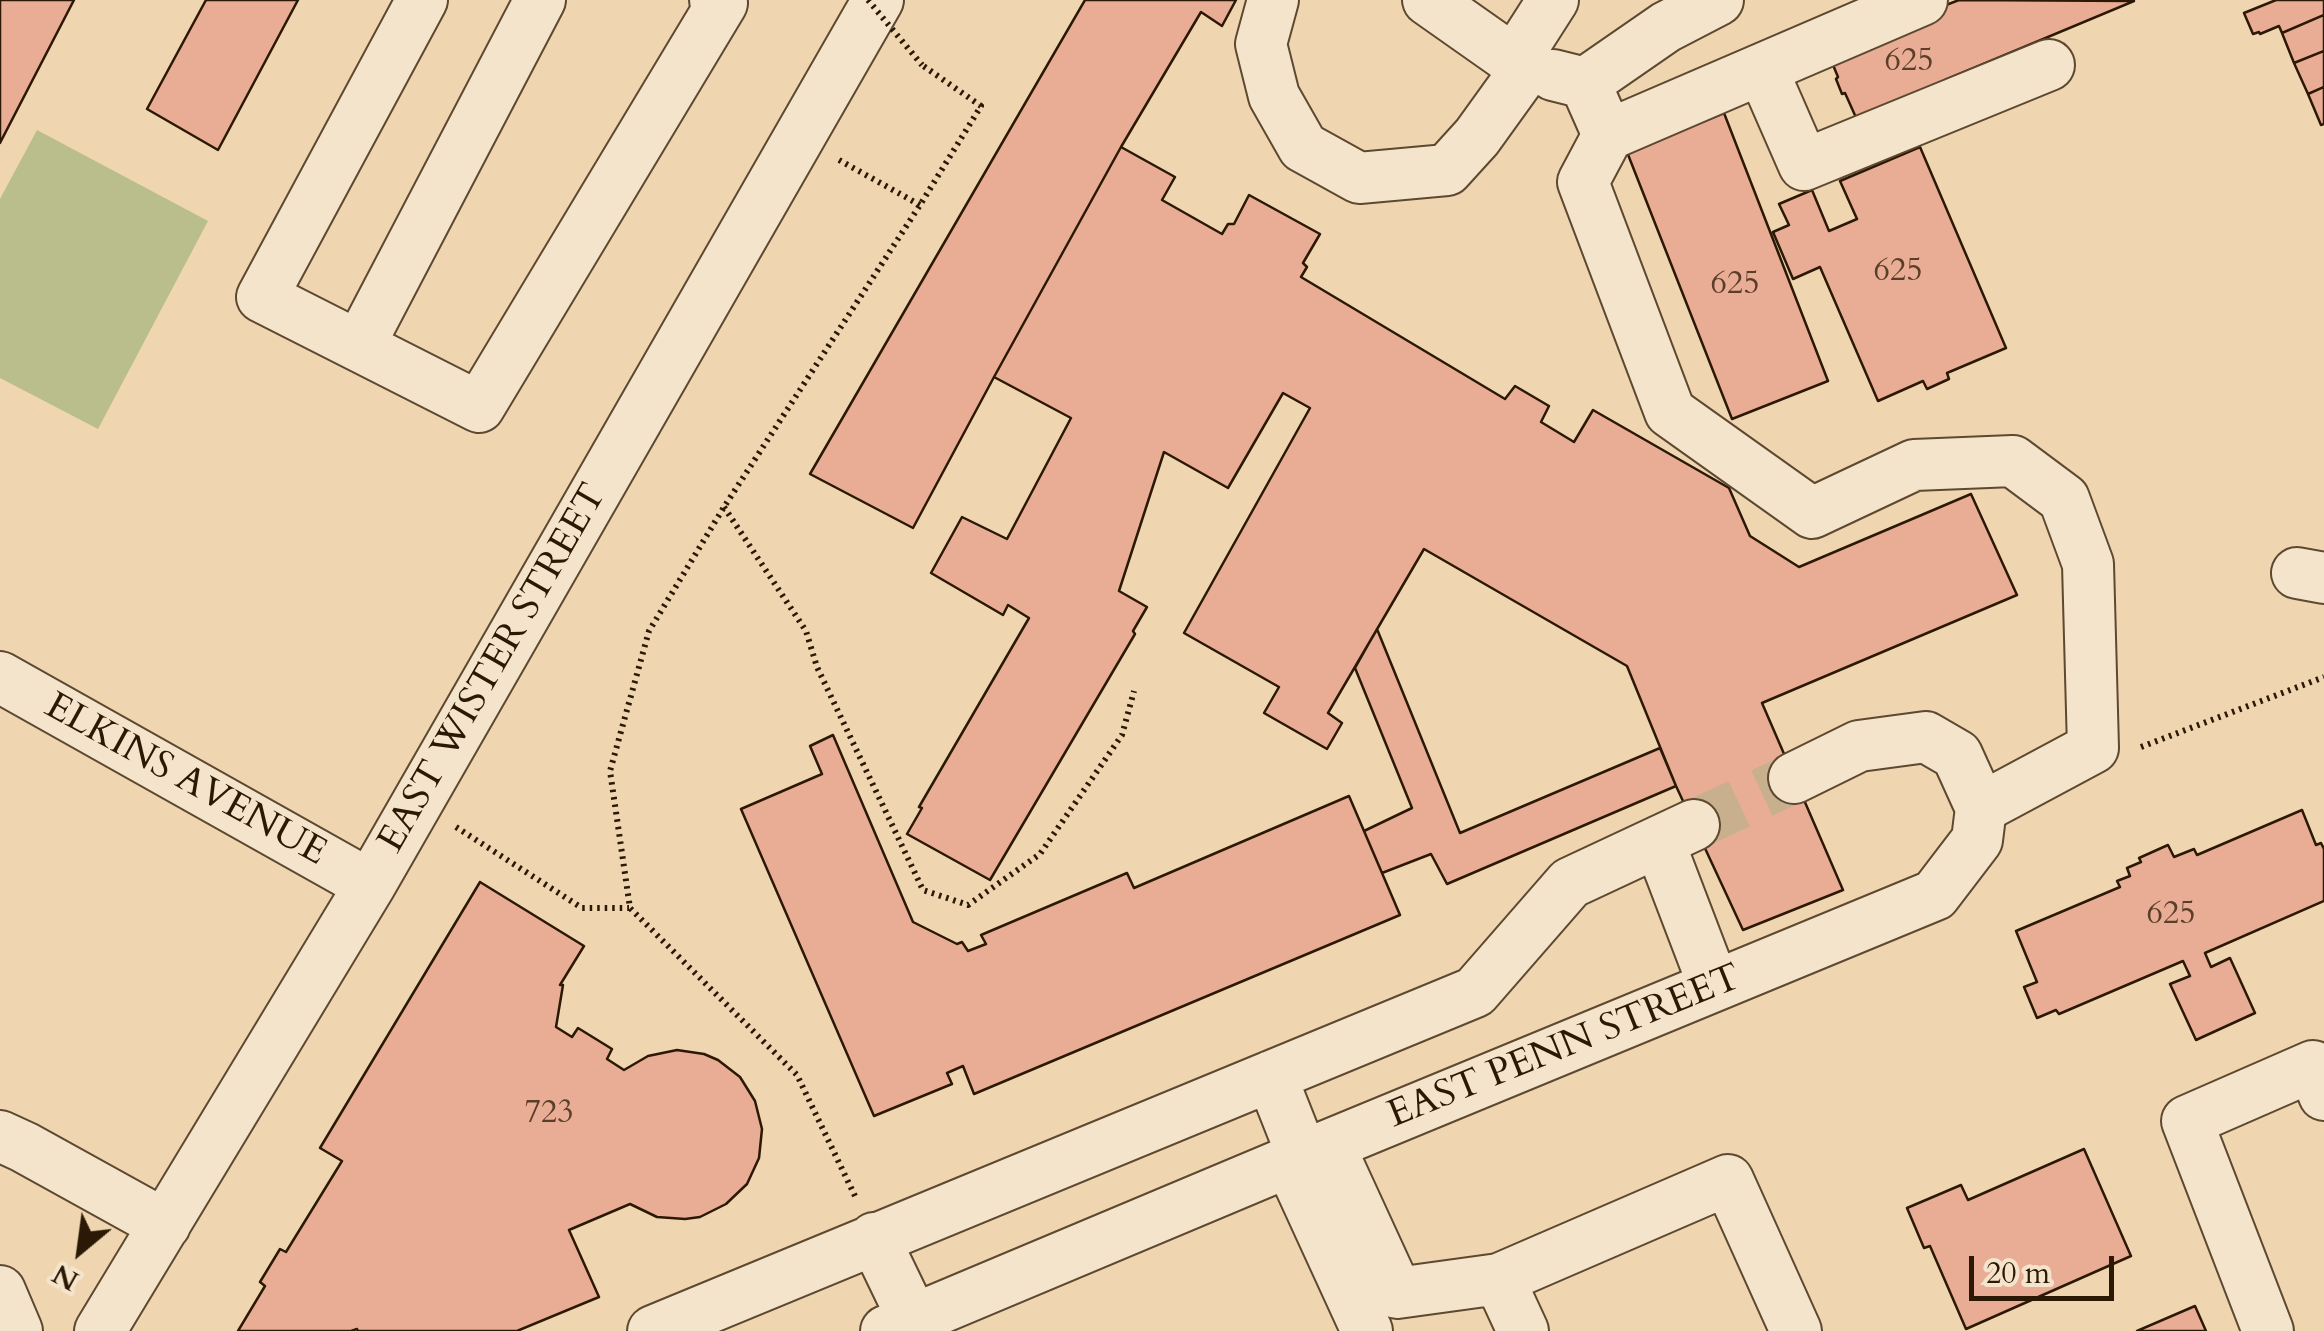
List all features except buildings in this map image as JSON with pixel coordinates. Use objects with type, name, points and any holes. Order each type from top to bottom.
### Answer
[{"type":"street","points":[[422,0],[262,298],[478,407],[722,3],[715,0]]},
{"type":"street","points":[[358,346],[540,0]]},
{"type":"street","name":"EAST WISTER STREET","points":[[100,1331],[370,885],[878,0]]},
{"type":"street","points":[[1273,0],[1261,44],[1274,96],[1303,147],[1359,178],[1447,170],[1477,136],[1553,0]]},
{"type":"street","points":[[1428,0],[1520,65],[1585,83]]},
{"type":"street","points":[[1585,83],[1666,27],[1718,0]]},
{"type":"street","points":[[1794,778],[1860,746],[1926,738],[1957,755],[1980,808],[2094,748],[2088,564],[2064,499],[2013,461],[1914,465],[1812,513],[1670,412],[1583,182],[1608,135],[1922,0]]},
{"type":"street","points":[[1762,69],[1804,165],[2049,65]]},
{"type":"street","points":[[1585,83],[1608,135]]},
{"type":"street","name":"ELKINS AVENUE","points":[[0,676],[370,885]]},
{"type":"street","name":"EAST PENN STREET","points":[[900,1325],[1935,895],[1978,840],[1980,808]]},
{"type":"street","points":[[653,1331],[1475,992],[1570,883],[1676,834],[1714,986]]},
{"type":"street","points":[[2268,1331],[2187,1120],[2320,1075]]},
{"type":"street","points":[[1272,1076],[1308,1155],[1366,1331]]},
{"type":"street","points":[[0,1136],[165,1225]]},
{"type":"street","points":[[1308,1155],[1396,1293],[1499,1278],[1728,1180],[1796,1331]]},
{"type":"street","points":[[874,1238],[900,1325]]},
{"type":"street","points":[[1499,1278],[1523,1331]]},
{"type":"street","points":[[0,1290],[18,1331]]},
{"type":"path","points":[[868,0],[922,65],[981,106],[724,507],[649,632],[610,771],[630,908],[797,1075],[874,1238]]},
{"type":"path","points":[[799,138],[920,205]]},
{"type":"path","points":[[724,507],[806,630],[817,667],[923,890],[968,904],[1040,854],[1122,735],[1134,691]]},
{"type":"path","points":[[2125,752],[2324,676]]},
{"type":"path","points":[[418,802],[582,908],[630,908]]},
{"type":"green space","points":[[37,130],[208,221],[98,429],[0,378],[0,199]]},
{"type":"tunnel","points":[[1694,825],[1794,778]]}]
